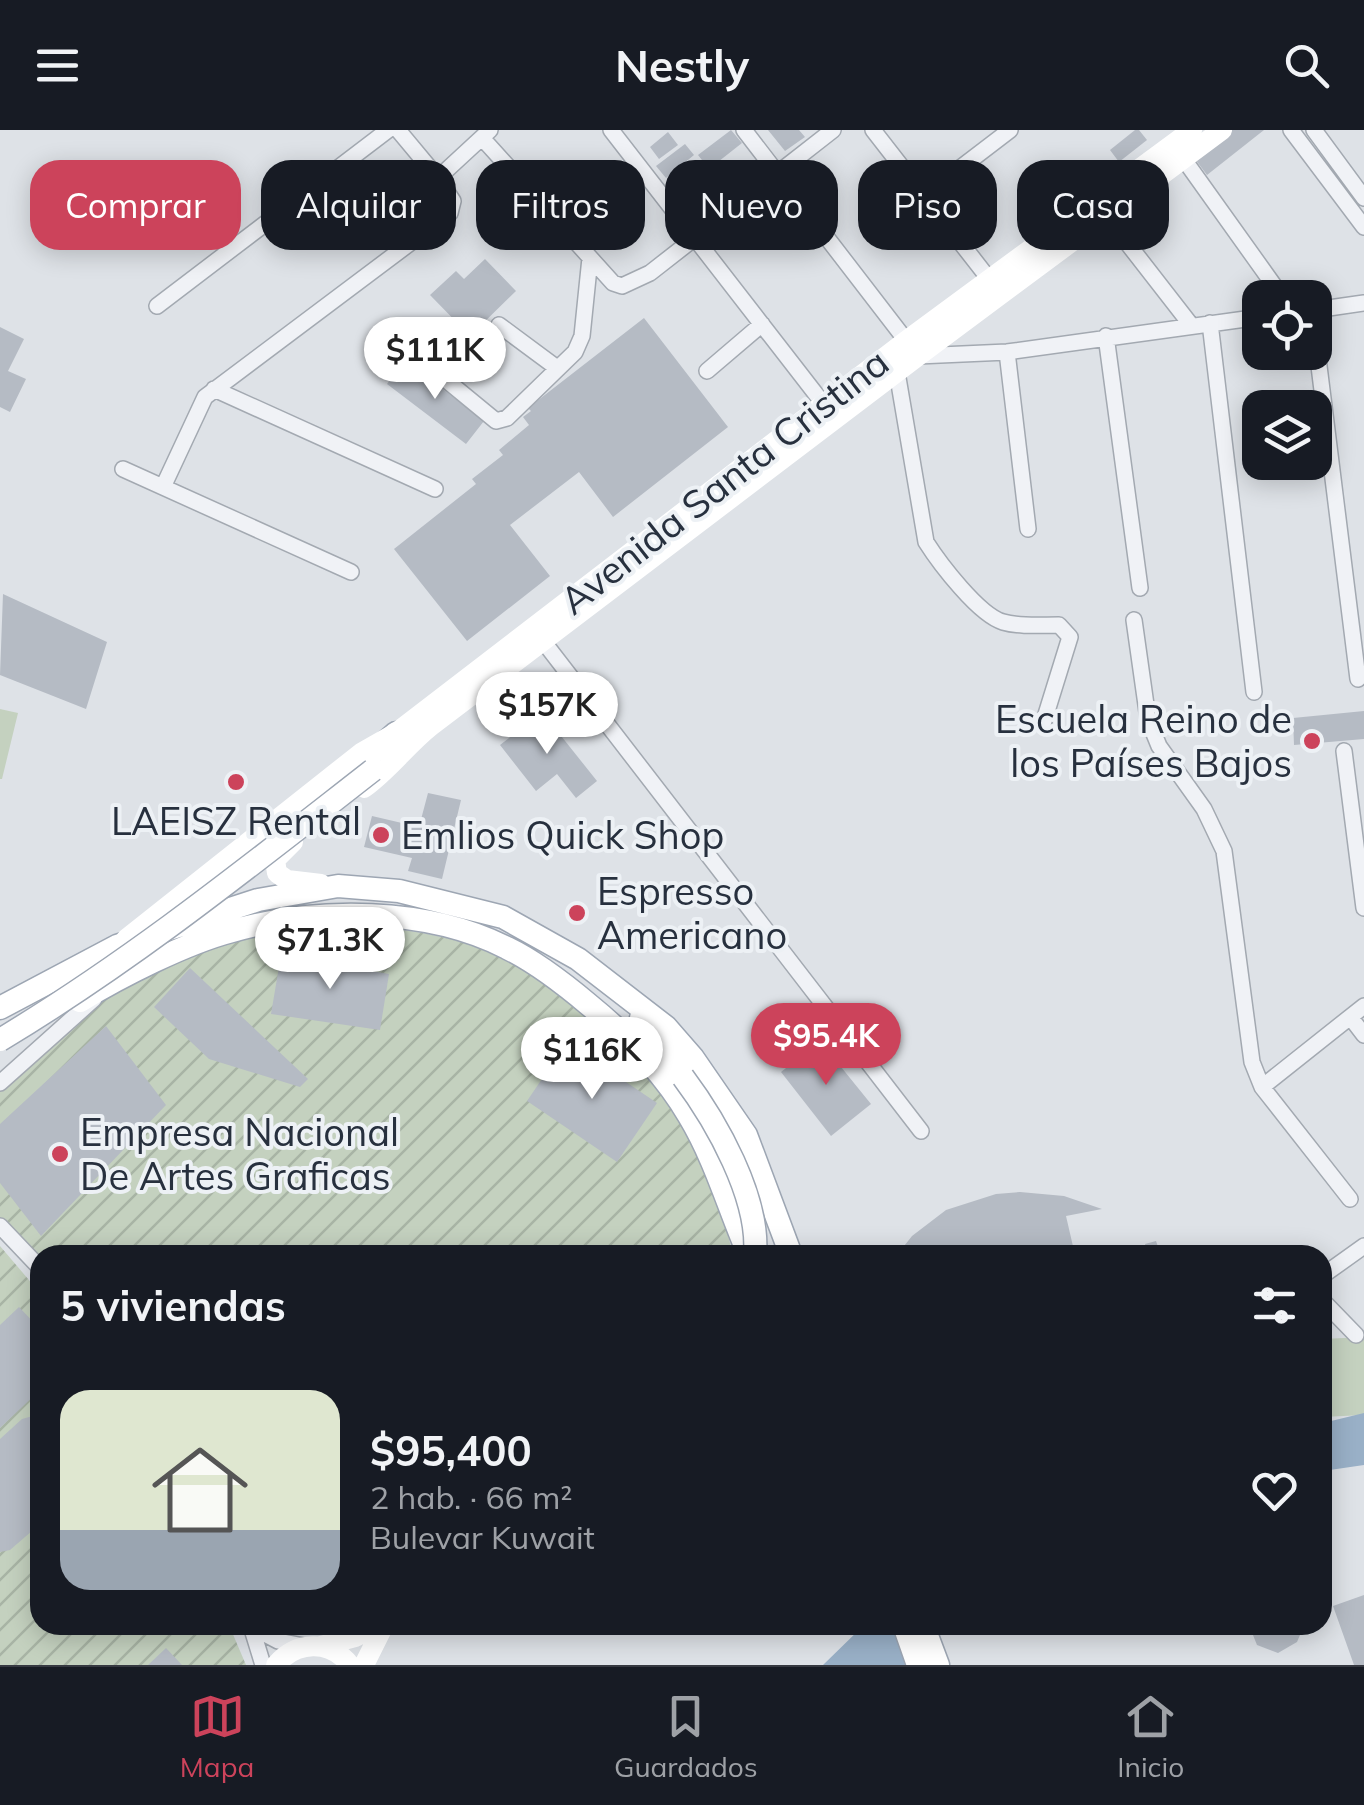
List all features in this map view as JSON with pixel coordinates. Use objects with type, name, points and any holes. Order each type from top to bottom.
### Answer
[{"type":"main road","points":[[0,1040],[128,958],[401,740]]},
{"type":"main road","points":[[0,1024],[130,942],[368,766]]},
{"type":"main road","points":[[0,1008],[117,946],[258,900],[338,886],[399,890],[503,917],[578,959],[666,1027],[724,1099],[746,1135],[787,1245]]},
{"type":"main road","points":[[0,1048],[114,980],[228,932],[267,922],[346,915],[454,927],[506,947],[559,980],[678,1071]]},
{"type":"main road","points":[[625,994],[713,1124],[751,1214],[754,1245]]},
{"type":"main road","points":[[615,1026],[662,1077],[688,1114],[710,1157],[736,1225],[749,1245]]},
{"type":"main road","points":[[736,1225],[758,1229],[769,1221],[774,1207]]},
{"type":"main road","points":[[908,1635],[918,1665]]},
{"type":"main road","points":[[928,1635],[938,1665]]},
{"type":"street","points":[[156,306],[388,130]]},
{"type":"street","points":[[398,130],[423,160]]},
{"type":"street","points":[[611,130],[665,199]]},
{"type":"street","points":[[744,130],[767,160]]},
{"type":"street","points":[[794,160],[833,130]]},
{"type":"street","points":[[874,130],[897,160]]},
{"type":"street","points":[[971,160],[1010,130]]},
{"type":"street","name":"Avenida Santa Cristina","points":[[1178,151],[1192,130]]},
{"type":"street","name":"Avenida Santa Cristina","points":[[1166,160],[1222,130]]},
{"type":"street","points":[[1291,130],[1364,227]]},
{"type":"street","points":[[1314,130],[1364,198]]},
{"type":"street","points":[[456,162],[486,134],[613,283],[622,286],[650,273],[680,250]]},
{"type":"street","points":[[1178,151],[1269,280]]},
{"type":"street","points":[[163,488],[205,397],[400,250]]},
{"type":"street","points":[[704,250],[830,412]]},
{"type":"street","points":[[836,250],[912,348],[1008,352],[1242,319]]},
{"type":"street","points":[[967,250],[990,278]]},
{"type":"street","name":"Avenida Santa Cristina","points":[[966,308],[990,278],[1035,250]]},
{"type":"street","name":"Avenida Santa Cristina","points":[[338,886],[283,879],[276,873],[275,860],[382,775],[401,740],[1045,250]]},
{"type":"street","points":[[1133,250],[1191,325]]},
{"type":"street","points":[[401,343],[496,420],[507,418],[575,352],[582,336],[590,258]]},
{"type":"street","points":[[1332,308],[1364,304]]},
{"type":"street","points":[[966,308],[968,339],[986,352]]},
{"type":"street","points":[[1210,323],[1254,692]]},
{"type":"street","points":[[499,324],[557,368]]},
{"type":"street","points":[[707,371],[762,324]]},
{"type":"street","points":[[1106,336],[1140,588]]},
{"type":"street","points":[[1008,352],[1028,529]]},
{"type":"street","points":[[892,364],[926,542],[936,558],[998,621],[1059,626],[1070,637],[1043,724]]},
{"type":"street","points":[[1319,370],[1358,680]]},
{"type":"street","points":[[214,389],[435,489]]},
{"type":"street","name":"Avenida Santa Cristina","points":[[117,946],[361,753],[401,740],[544,641],[830,412]]},
{"type":"street","points":[[123,469],[351,572]]},
{"type":"street","points":[[1134,620],[1148,720],[1159,746],[1204,809],[1224,851],[1252,1062],[1262,1087],[1350,1199]]},
{"type":"street","points":[[544,641],[921,1131]]},
{"type":"street","points":[[1344,750],[1364,908]]},
{"type":"street","points":[[0,1083],[114,980]]},
{"type":"street","points":[[1262,1087],[1364,1006]]},
{"type":"street","points":[[1351,1018],[1364,1034]]},
{"type":"street","points":[[0,1226],[30,1258]]},
{"type":"street","points":[[1332,1269],[1364,1246]]},
{"type":"street","points":[[1332,1311],[1356,1336]]},
{"type":"street","points":[[253,1635],[262,1665]]},
{"type":"street","points":[[266,1635],[278,1641],[334,1650],[350,1665]]},
{"type":"street","points":[[276,1665],[290,1652],[359,1635]]},
{"type":"street","points":[[364,1665],[378,1635]]},
{"type":"green space","points":[[0,709],[18,713],[2,779],[0,779]]},
{"type":"green space","points":[[362,924],[434,935],[475,947],[539,980],[625,1052],[672,1109],[703,1164],[730,1245],[30,1245],[30,1249],[0,1218],[0,1090],[116,984],[227,940],[291,926]]},
{"type":"green space","points":[[0,1246],[30,1281],[30,1635],[233,1635],[246,1665],[0,1665]]},
{"type":"green space","points":[[1364,1337],[1364,1415],[1332,1417],[1332,1339]]},
{"type":"water","points":[[1364,1413],[1364,1465],[1332,1470],[1332,1421]]},
{"type":"water","points":[[854,1635],[938,1635],[911,1665],[823,1665]]},
{"type":"building","points":[[731,130],[742,143],[720,160],[702,160],[698,155]]},
{"type":"building","points":[[768,130],[799,130],[805,137],[785,151]]},
{"type":"building","points":[[1135,130],[1147,140],[1122,160],[1110,150]]},
{"type":"building","points":[[1232,130],[1264,130],[1207,175],[1195,159]]},
{"type":"building","points":[[668,132],[678,145],[659,159],[650,147]]},
{"type":"building","points":[[685,144],[694,155],[688,160],[665,160],[665,177],[656,166]]},
{"type":"building","points":[[485,259],[516,291],[470,336],[430,295],[456,271],[464,279]]},
{"type":"building","points":[[644,318],[728,427],[613,517],[579,472],[510,525],[550,576],[467,641],[394,549],[476,484],[472,479],[503,455],[499,450],[529,425],[523,417],[531,411],[528,408]]},
{"type":"building","points":[[0,327],[24,339],[8,371],[26,379],[10,412],[0,407]]},
{"type":"building","points":[[405,360],[484,421],[466,444],[387,384]]},
{"type":"building","points":[[3,594],[107,642],[86,709],[0,675]]},
{"type":"building","points":[[1364,711],[1364,739],[1294,745],[1293,718]]},
{"type":"building","points":[[542,712],[597,781],[576,798],[557,774],[536,791],[500,745]]},
{"type":"building","points":[[428,793],[461,800],[442,879],[408,871],[412,858],[364,847],[372,816],[419,827]]},
{"type":"building","points":[[333,948],[341,952],[342,966],[389,974],[380,1030],[271,1014],[281,955],[320,962],[322,954]]},
{"type":"building","points":[[190,968],[308,1079],[300,1087],[209,1059],[154,1007]]},
{"type":"building","name":"Empresa Nacional De Artes Graficas","points":[[106,1026],[166,1105],[41,1236],[0,1183],[0,1124]]},
{"type":"building","points":[[820,1041],[871,1104],[831,1136],[781,1072]]},
{"type":"building","points":[[567,1042],[657,1103],[617,1162],[527,1101]]},
{"type":"building","points":[[996,1194],[1064,1196],[1102,1209],[1066,1216],[1073,1245],[905,1245],[946,1210]]},
{"type":"building","points":[[19,1307],[30,1319],[30,1400],[0,1428],[0,1325]]},
{"type":"building","points":[[30,1417],[30,1533],[10,1550],[0,1552],[0,1439]]},
{"type":"building","points":[[1364,1595],[1364,1665],[1354,1665],[1333,1606]]},
{"type":"building","points":[[1253,1635],[1300,1635],[1297,1642],[1278,1653],[1257,1645]]},
{"type":"building","points":[[166,1648],[182,1665],[148,1665]]},
{"type":"place","name":"Escuela Reino de los Países Bajos","points":[[1312,741]]},
{"type":"place","name":"LAEISZ Rental","points":[[236,782]]},
{"type":"place","name":"Emlios Quick Shop","points":[[381,835]]},
{"type":"place","name":"Espresso Americano","points":[[577,913]]},
{"type":"place","name":"Empresa Nacional De Artes Graficas","points":[[60,1154]]}]
